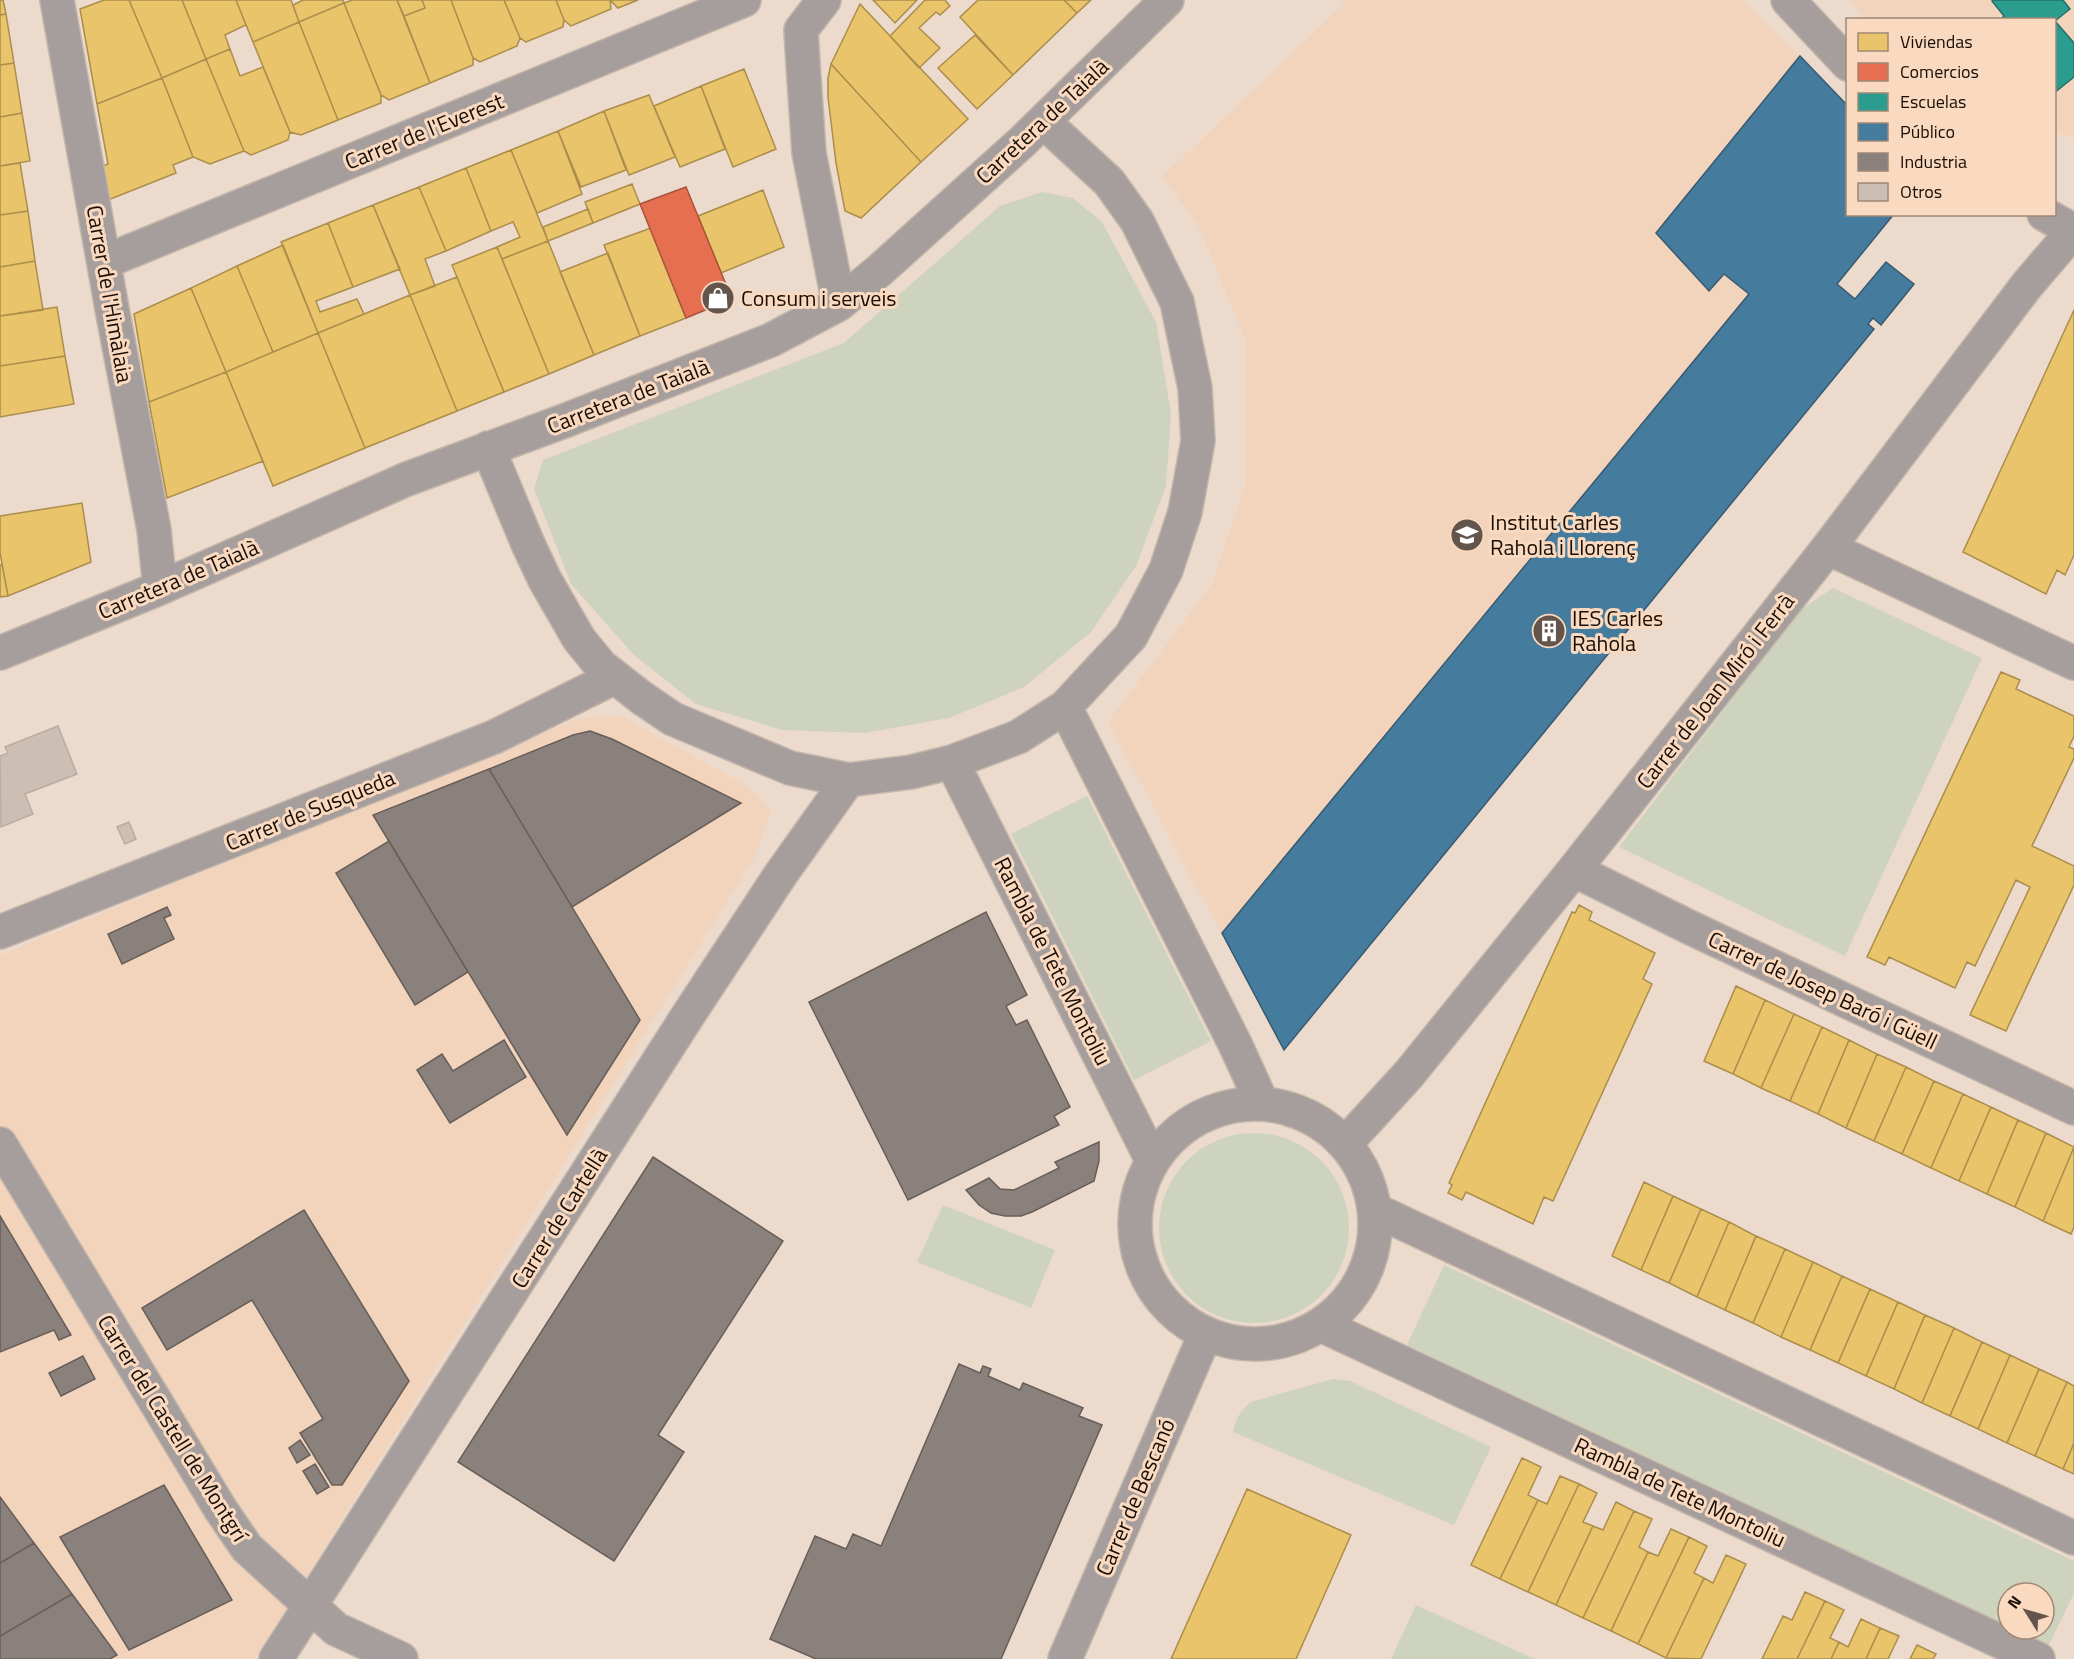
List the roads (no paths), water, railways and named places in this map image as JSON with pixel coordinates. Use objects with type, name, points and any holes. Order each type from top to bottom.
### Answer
[{"type":"street","name":"Carrer de l'Himàlaia","points":[[57,0],[154,530],[160,588]]},
{"type":"street","name":"Carrer de l'Everest","points":[[104,262],[744,0]]},
{"type":"street","points":[[824,0],[796,15],[809,153],[839,304]]},
{"type":"street","name":"Carretera de Taialà","points":[[0,652],[160,588],[407,479],[564,421],[771,340],[839,304],[1044,122],[1167,0]]},
{"type":"street","points":[[1788,0],[1846,62]]},
{"type":"street","points":[[488,448],[528,544],[569,625],[601,666],[673,719],[790,768],[848,780],[911,772],[952,762],[1018,737],[1065,707],[1131,636],[1166,570],[1185,512],[1198,441],[1195,388],[1177,302],[1137,221],[1109,182],[1044,122]]},
{"type":"street","points":[[2048,216],[2074,231]]},
{"type":"street","name":"Carrer de Joan Miró i Ferrà","points":[[1345,1144],[1409,1074],[1574,870],[1828,548],[2026,285],[2074,231]]},
{"type":"street","points":[[1828,548],[2074,663]]},
{"type":"street","name":"Carrer de Susqueda","points":[[0,932],[494,737],[615,677]]},
{"type":"street","points":[[1065,707],[1236,1046],[1262,1103]]},
{"type":"street","name":"Rambla de Tete Montoliu","points":[[952,762],[1152,1160]]},
{"type":"street","name":"Carrer de Cartellà","points":[[276,1659],[685,1020],[848,780]]},
{"type":"street","name":"Carrer de Josep Baró i Güell","points":[[1574,870],[1691,928],[2074,1108]]},
{"type":"street","points":[[1262,1103],[1297,1110],[1345,1144],[1363,1170],[1375,1210],[1372,1251],[1351,1297],[1321,1325],[1279,1343],[1245,1345],[1204,1335],[1163,1304],[1141,1266],[1134,1227],[1140,1185],[1152,1160],[1181,1128],[1221,1108],[1262,1103]]},
{"type":"street","name":"Carrer del Castell de Montgrí","points":[[0,1143],[221,1510],[247,1548],[336,1629],[401,1659]]},
{"type":"street","points":[[1375,1210],[2074,1538]]},
{"type":"street","name":"Rambla de Tete Montoliu","points":[[1321,1325],[2038,1659]]},
{"type":"street","name":"Carrer de Bescanó","points":[[1065,1659],[1204,1335]]},
{"type":"place","name":"Consum i serveis","points":[[718,298]]},
{"type":"place","name":"Institut Carles Rahola i Llorenç","points":[[1467,535]]},
{"type":"place","name":"IES Carles Rahola","points":[[1549,631]]}]
